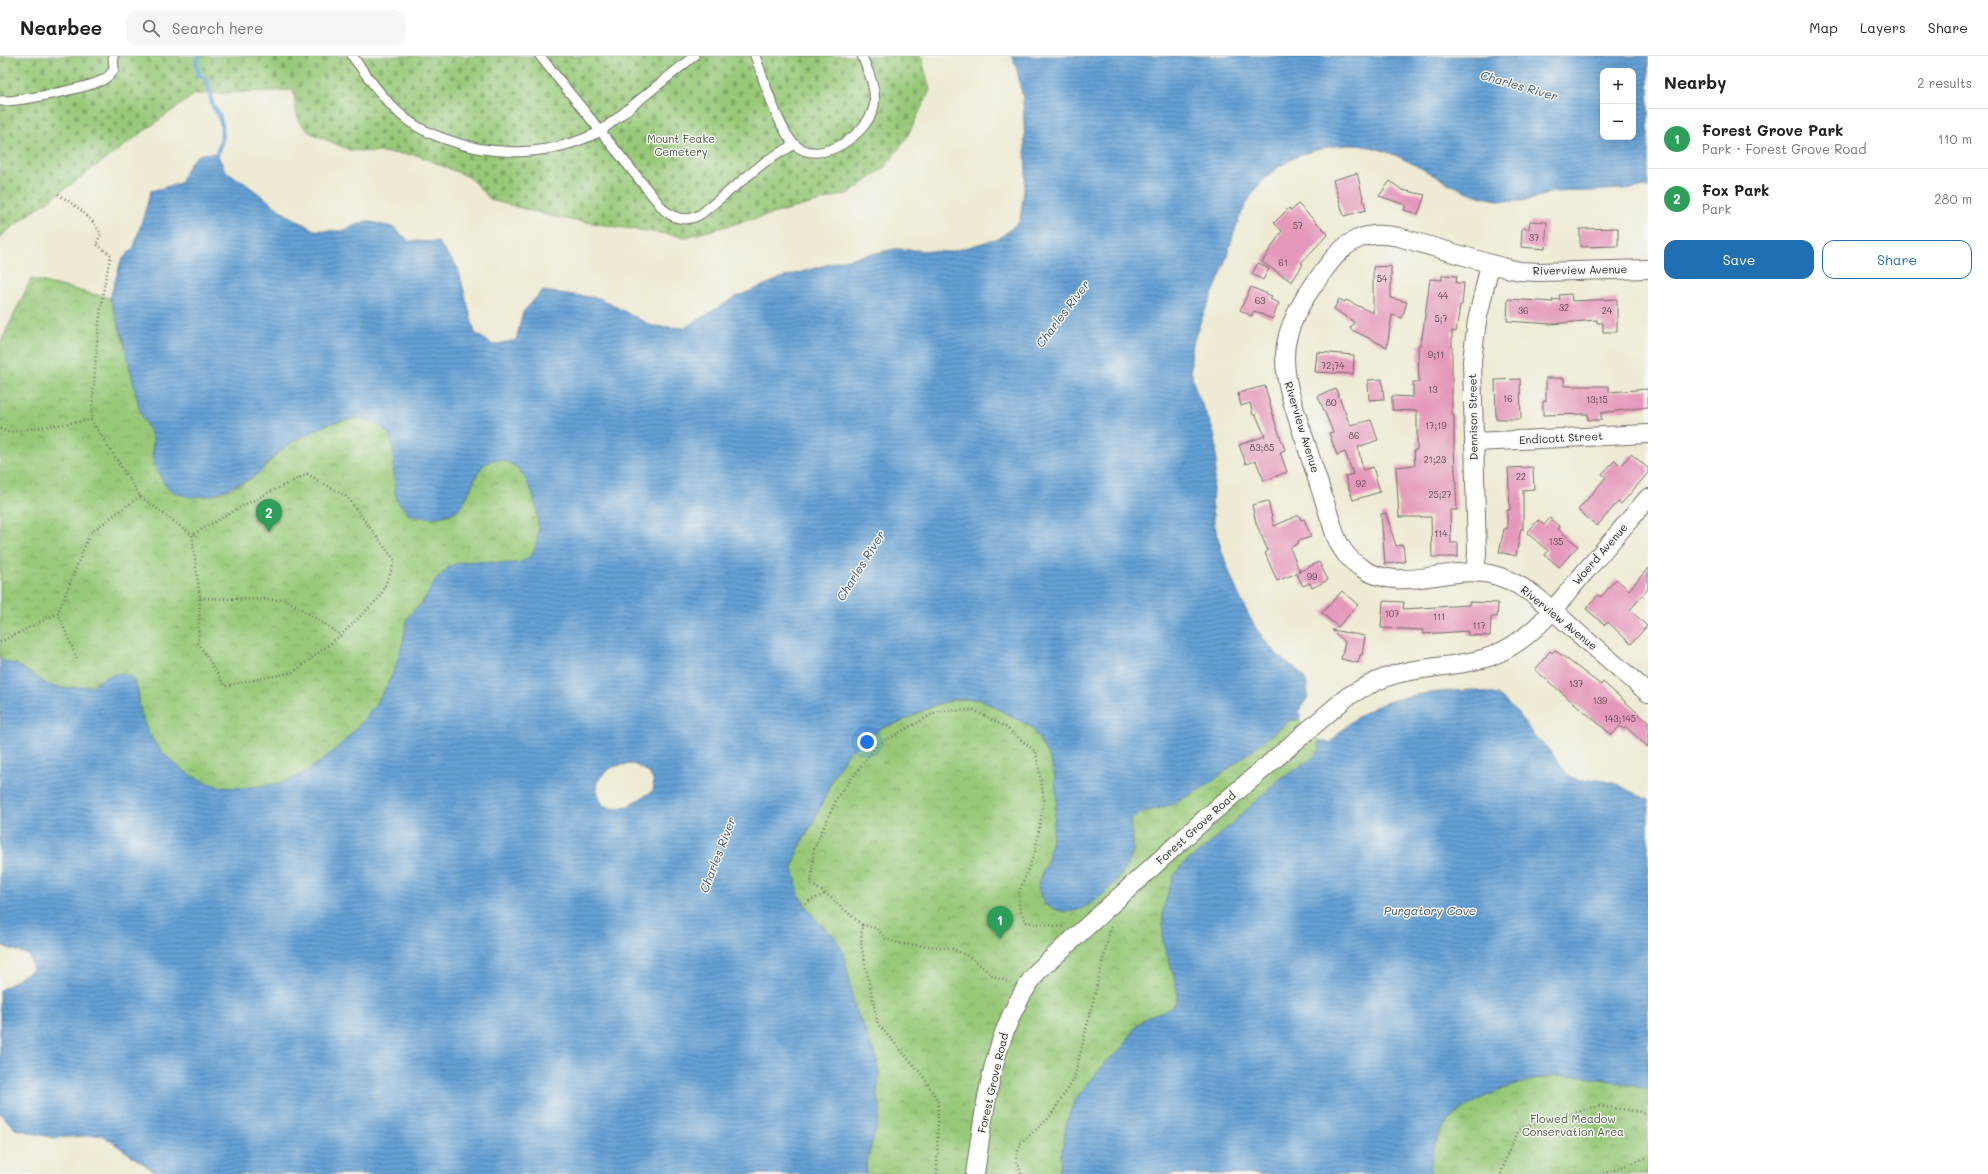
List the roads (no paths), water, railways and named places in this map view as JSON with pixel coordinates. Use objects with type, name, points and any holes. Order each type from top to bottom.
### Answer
[{"type":"street","name":"Riverview Avenue","points":[[1648,269],[1529,271],[1511,269],[1390,235],[1373,235],[1357,239],[1338,251],[1304,300],[1290,328],[1285,358],[1287,382],[1293,402],[1336,537],[1345,555],[1368,573],[1391,579],[1407,580],[1475,572],[1497,576],[1513,582],[1532,593],[1648,693]]},
{"type":"street","name":"Dennison Street","points":[[1475,572],[1477,554],[1472,373],[1473,347],[1477,321],[1490,264]]},
{"type":"street","name":"Endicott Street","points":[[1474,442],[1648,434]]},
{"type":"street","name":"Woerd Avenue","points":[[1552,610],[1648,498]]},
{"type":"street","name":"Forest Grove Road","points":[[975,1174],[995,1062],[1007,1024],[1024,989],[1038,971],[1206,818],[1347,697],[1374,682],[1405,672],[1469,662],[1498,653],[1531,633],[1552,610]]},
{"type":"lane","points":[[0,101],[81,87],[101,80],[110,76],[114,70],[113,56]]},
{"type":"lane","points":[[352,56],[387,102],[398,113],[427,131],[471,148],[496,152],[536,151],[572,144],[601,131],[694,56]]},
{"type":"lane","points":[[540,56],[664,210],[671,216],[686,220],[701,214],[766,161],[795,144]]},
{"type":"lane","points":[[755,56],[781,123],[795,144],[807,151],[814,152],[829,149],[854,136],[867,122],[874,106],[874,98],[871,78],[862,56]]},
{"type":"water","name":"Charles River","points":[[1011,56],[1648,56],[1648,187],[1555,192],[1526,200],[1501,200],[1483,197],[1449,184],[1400,157],[1366,146],[1347,145],[1318,149],[1291,160],[1268,176],[1258,187],[1249,199],[1239,218],[1222,271],[1196,334],[1191,357],[1191,369],[1195,388],[1211,424],[1216,443],[1212,507],[1214,524],[1220,545],[1236,589],[1260,634],[1279,656],[1300,672],[1306,682],[1308,697],[1299,711],[1301,715],[1299,720],[1290,720],[1209,784],[1174,804],[1144,812],[1134,817],[1130,823],[1133,851],[1125,869],[1110,888],[1101,896],[1092,903],[1074,911],[1058,910],[1044,904],[1039,893],[1038,883],[1049,857],[1057,801],[1055,777],[1050,759],[1032,727],[979,699],[956,699],[933,706],[898,723],[881,728],[847,754],[835,774],[815,819],[802,842],[795,857],[793,869],[799,896],[818,923],[834,935],[844,953],[854,1006],[876,1056],[879,1074],[877,1093],[881,1111],[866,1164],[866,1174],[158,1174],[102,1135],[54,1138],[15,1129],[0,1113],[0,990],[33,970],[29,955],[0,945],[0,659],[21,667],[48,685],[62,688],[92,686],[105,677],[121,673],[130,676],[136,684],[141,714],[151,737],[166,756],[187,773],[209,783],[232,788],[245,788],[279,783],[287,781],[306,771],[336,749],[375,705],[396,665],[409,616],[421,604],[436,580],[446,569],[462,563],[477,561],[506,563],[519,562],[529,557],[536,545],[538,518],[536,504],[525,478],[513,465],[504,461],[494,460],[486,463],[480,470],[461,506],[454,512],[438,517],[410,516],[397,500],[395,492],[393,449],[390,436],[383,428],[364,418],[331,423],[297,439],[276,454],[259,473],[250,479],[210,496],[189,497],[173,492],[167,488],[153,464],[153,439],[140,411],[124,342],[110,298],[121,261],[134,247],[151,191],[180,183],[190,164],[197,156],[209,153],[217,154],[226,172],[242,181],[287,215],[314,230],[342,231],[366,221],[393,227],[409,241],[438,242],[458,268],[475,333],[493,345],[516,340],[523,312],[542,291],[599,298],[652,326],[684,328],[736,297],[784,277],[843,260],[895,249],[950,252],[1000,238],[1020,221],[1026,174],[1023,99],[1016,65]],"holes":[[[633,764],[642,768],[649,774],[653,781],[653,791],[628,806],[614,809],[603,805],[598,795],[596,784],[607,770],[615,766]]]},
{"type":"water","name":"Purgatory Cove","points":[[1473,690],[1498,695],[1519,714],[1531,732],[1552,753],[1567,775],[1580,781],[1598,779],[1616,784],[1648,800],[1648,1089],[1592,1078],[1558,1076],[1529,1081],[1497,1092],[1467,1107],[1445,1125],[1438,1136],[1434,1148],[1430,1174],[1058,1174],[1066,1125],[1074,1101],[1104,1064],[1123,1047],[1137,1025],[1149,1016],[1169,1009],[1175,1004],[1178,997],[1175,979],[1163,942],[1163,910],[1173,877],[1181,866],[1207,846],[1280,779],[1310,760],[1320,750],[1320,741],[1330,743],[1352,721],[1369,710],[1397,699],[1427,693]]},
{"type":"waterway","points":[[199,56],[196,63],[199,75],[206,79],[213,106],[219,115],[222,126],[222,139],[217,154]]},
{"type":"place","name":"Fox Park","points":[[269,532]]},
{"type":"place","name":"Forest Grove Park","points":[[1000,939]]},
{"type":"park label","name":"Mount Feake Cemetery","points":[[681,145]]},
{"type":"park label","name":"Flowed Meadow Conservation Area","points":[[1573,1125]]}]
